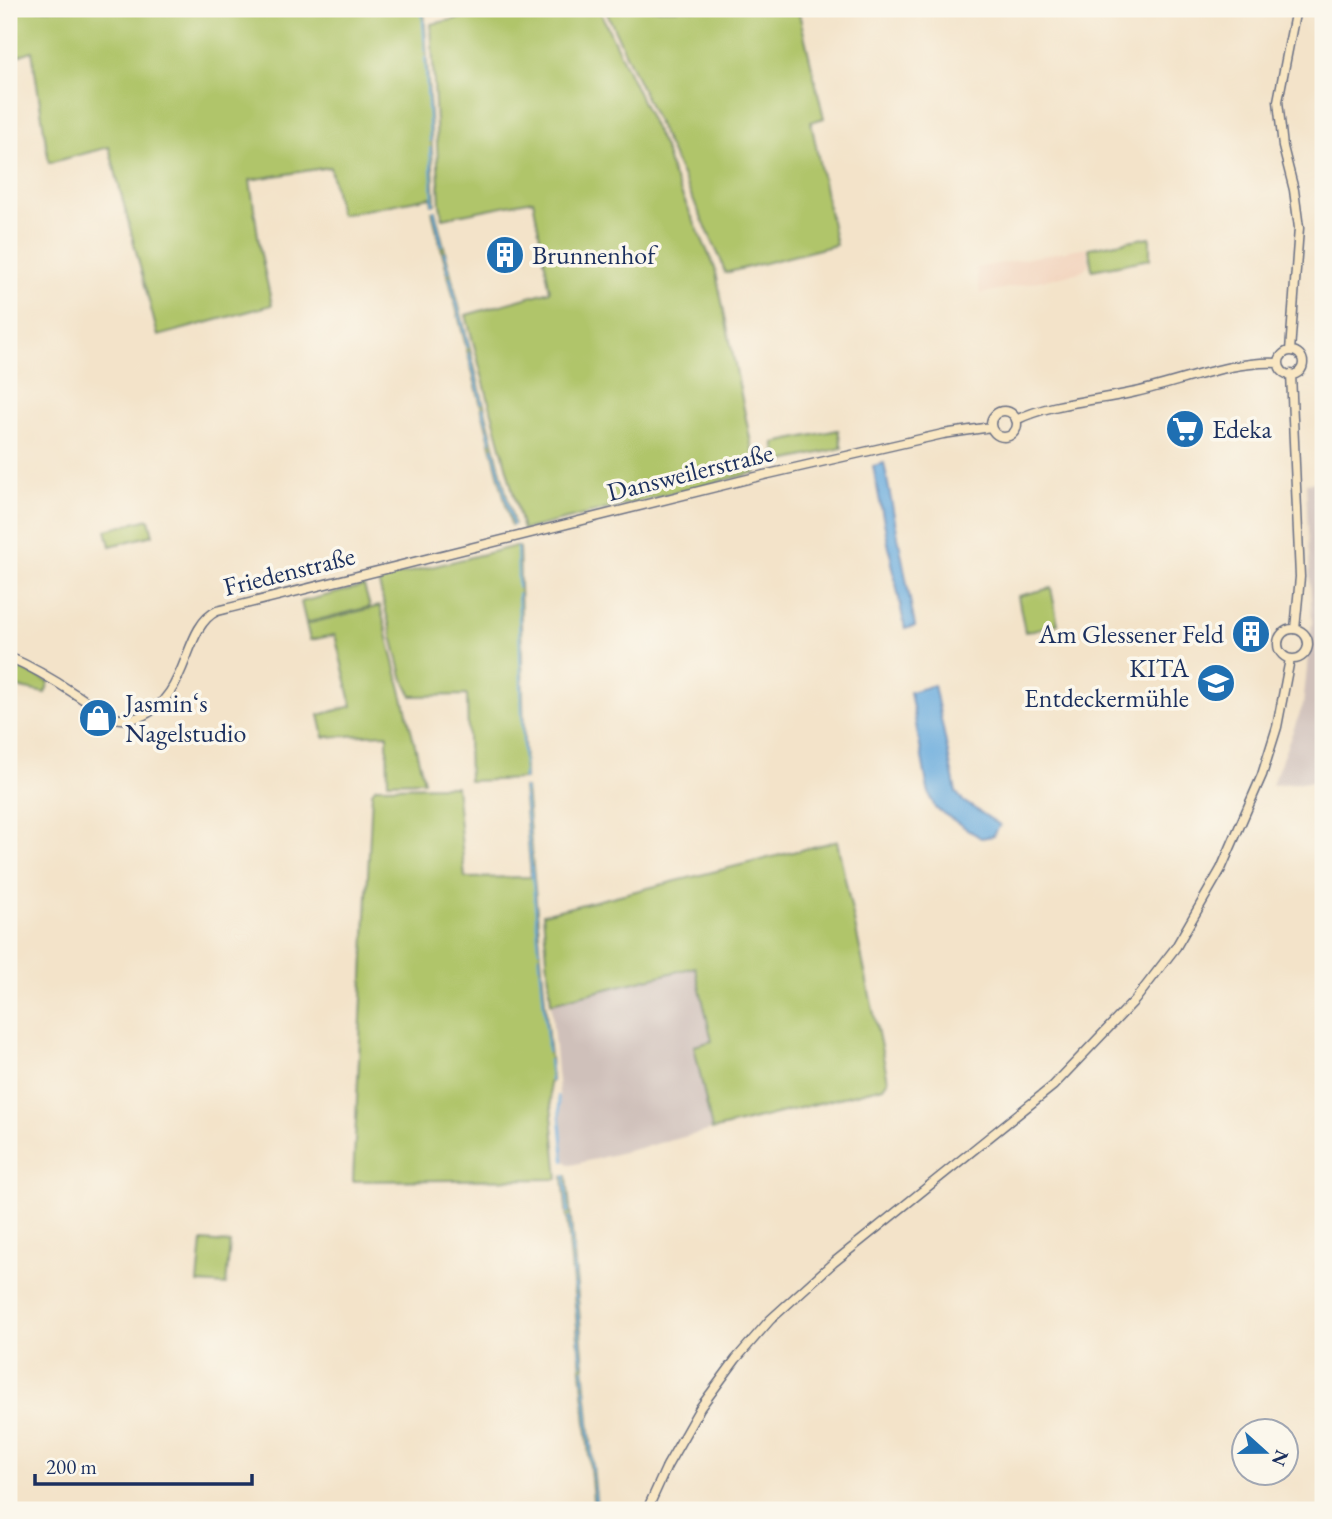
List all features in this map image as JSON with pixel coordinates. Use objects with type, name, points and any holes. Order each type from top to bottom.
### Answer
[{"type":"main road","points":[[1290,351],[1299,228],[1294,190],[1283,148],[1278,101],[1296,9]]},
{"type":"main road","points":[[1290,351],[1297,352],[1303,361],[1301,369],[1291,374],[1284,372],[1279,363],[1283,354],[1290,351]]},
{"type":"main road","name":"Dansweilerstraße","points":[[1016,419],[1229,368],[1279,363]]},
{"type":"main road","points":[[1291,374],[1300,577],[1295,629]]},
{"type":"main road","name":"Dansweilerstraße","points":[[999,412],[1007,412],[1016,419],[1015,431],[1009,436],[998,436],[991,427],[992,420],[999,412]]},
{"type":"main road","name":"Dansweilerstraße","points":[[401,565],[798,467],[943,434],[991,427]]},
{"type":"main road","name":"Friedenstraße","points":[[9,657],[54,680],[109,715],[124,719],[138,717],[161,704],[172,691],[202,623],[211,614],[401,565]]},
{"type":"main road","points":[[1295,629],[1306,637],[1308,646],[1302,656],[1290,659],[1281,654],[1278,642],[1284,632],[1295,629]]},
{"type":"main road","points":[[648,1510],[667,1466],[694,1419],[723,1376],[764,1326],[833,1263],[1052,1086],[1135,1000],[1176,947],[1221,869],[1262,775],[1276,727],[1290,659]]},
{"type":"shaded area","points":[[1087,247],[1089,265],[1080,272],[980,294],[976,268]]},
{"type":"shaded area","points":[[1323,482],[1323,781],[1272,785],[1303,705],[1312,623],[1306,483]]},
{"type":"shaded area","points":[[695,967],[712,1042],[694,1046],[712,1130],[571,1165],[565,1161],[551,1003]]},
{"type":"green space","points":[[9,9],[424,9],[435,204],[432,205],[431,197],[340,215],[330,167],[250,180],[260,250],[272,305],[158,336],[109,147],[49,163],[32,51],[9,59]]},
{"type":"green space","points":[[505,9],[599,9],[665,150],[672,173],[715,268],[757,472],[523,530],[466,315],[550,291],[533,200],[443,218],[440,205],[431,24]]},
{"type":"green space","points":[[605,9],[798,9],[824,118],[811,122],[836,245],[725,273]]},
{"type":"green space","points":[[435,211],[514,524],[511,525],[432,212]]},
{"type":"green space","points":[[1150,237],[1150,259],[1092,270],[1089,248]]},
{"type":"green space","points":[[838,430],[842,448],[779,462],[774,443]]},
{"type":"green space","points":[[149,519],[153,535],[110,546],[106,530]]},
{"type":"green space","points":[[519,547],[525,779],[469,781],[467,695],[412,696],[402,676],[378,580]]},
{"type":"green space","points":[[364,586],[370,607],[306,623],[301,602]]},
{"type":"green space","points":[[1051,588],[1058,624],[1025,632],[1018,596]]},
{"type":"green space","points":[[380,606],[424,781],[388,782],[387,734],[324,737],[319,715],[352,706],[335,635],[310,640],[306,624]]},
{"type":"green space","points":[[20,668],[49,682],[45,693],[11,686]]},
{"type":"green space","points":[[456,786],[465,878],[531,877],[523,788],[526,788],[558,1179],[353,1181],[372,792],[376,787]]},
{"type":"green space","points":[[837,841],[888,1080],[883,1087],[712,1130],[694,1046],[712,1041],[695,967],[551,1003],[543,914]]},
{"type":"green space","points":[[563,1176],[567,1176],[597,1510],[594,1510]]},
{"type":"green space","points":[[202,1241],[230,1243],[226,1285],[198,1283]]},
{"type":"water","points":[[884,463],[915,626],[905,629],[873,466]]},
{"type":"water","points":[[934,685],[956,792],[963,801],[1000,825],[993,836],[981,838],[935,808],[928,790],[910,692]]},
{"type":"waterway","points":[[422,9],[425,52]]},
{"type":"waterway","points":[[425,57],[430,141]]},
{"type":"waterway","points":[[430,148],[433,205]]},
{"type":"waterway","points":[[434,211],[442,245]]},
{"type":"waterway","points":[[444,252],[449,272]]},
{"type":"waterway","points":[[450,277],[468,347]]},
{"type":"waterway","points":[[469,353],[482,403]]},
{"type":"waterway","points":[[483,408],[491,441]]},
{"type":"waterway","points":[[493,448],[513,525]]},
{"type":"waterway","points":[[517,547],[518,588]]},
{"type":"waterway","points":[[518,594],[524,779]]},
{"type":"waterway","points":[[524,788],[539,950]]},
{"type":"waterway","points":[[539,955],[548,1052]]},
{"type":"waterway","points":[[549,1060],[551,1081]]},
{"type":"waterway","points":[[558,1096],[564,1161]]},
{"type":"waterway","points":[[565,1176],[568,1212]]},
{"type":"waterway","points":[[569,1217],[582,1364]]},
{"type":"waterway","points":[[583,1369],[596,1510]]},
{"type":"place","name":"Brunnenhof","points":[[505,255]]},
{"type":"place","name":"Edeka","points":[[1185,429]]},
{"type":"place","name":"Am Glessener Feld","points":[[1251,634]]},
{"type":"place","name":"KITA Entdeckermühle","points":[[1216,683]]},
{"type":"place","name":"Jasmin‘s Nagelstudio","points":[[98,718]]}]
